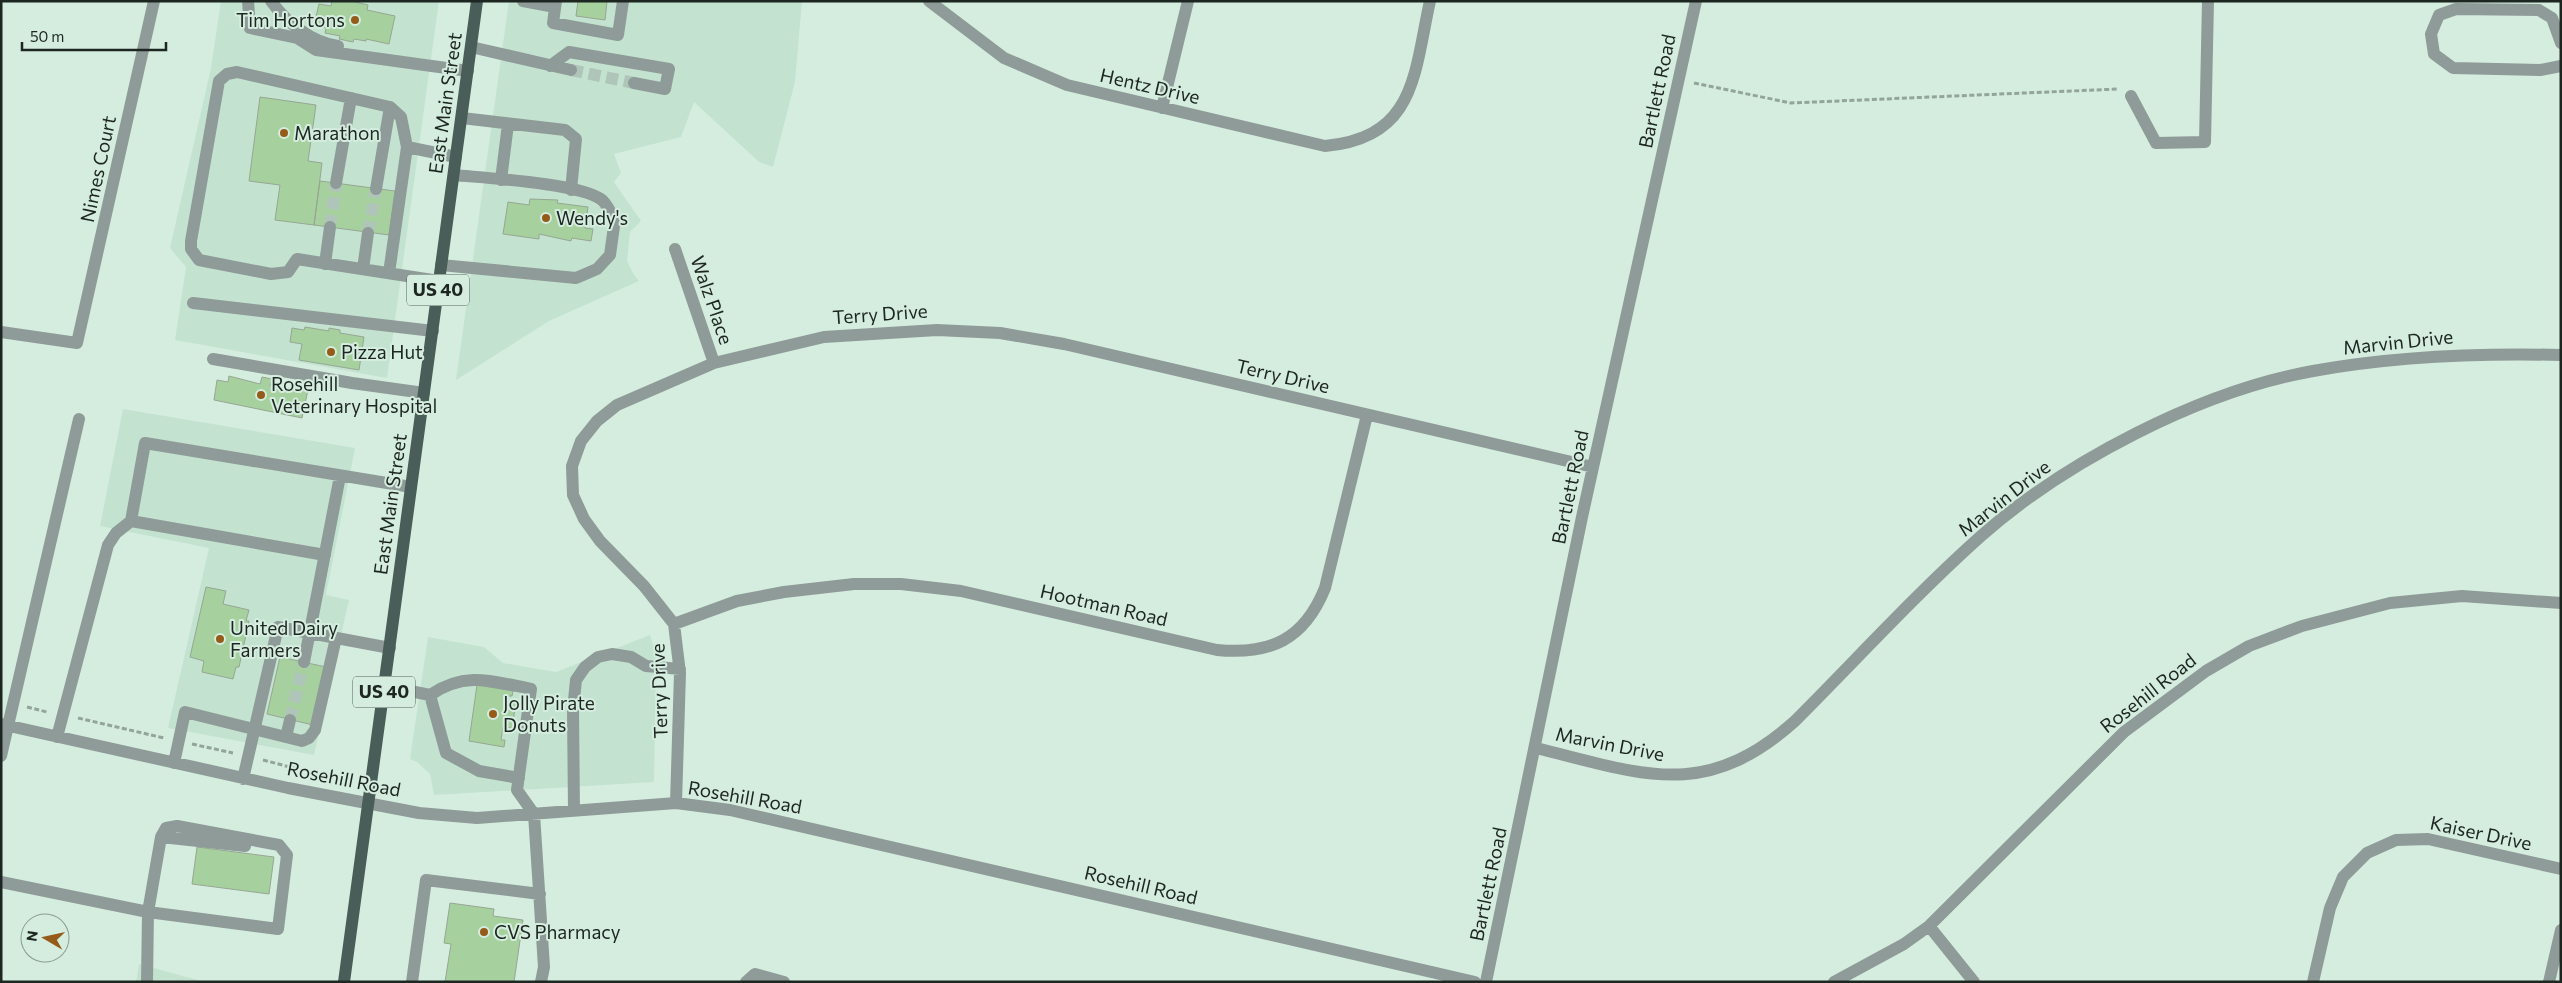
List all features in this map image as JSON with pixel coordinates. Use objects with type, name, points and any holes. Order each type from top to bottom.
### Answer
[{"type":"main road","name":"East Main Street","points":[[344,982],[477,1]]},
{"type":"street","name":"Nimes Court","points":[[1,332],[77,344],[154,1]]},
{"type":"street","points":[[248,1],[250,28],[297,38],[316,50],[468,71]]},
{"type":"street","points":[[271,1],[299,30],[318,40],[329,45],[381,52],[390,60]]},
{"type":"street","points":[[523,1],[556,4],[552,23],[618,35],[623,1]]},
{"type":"street","name":"Hentz Drive","points":[[929,1],[1004,58],[1030,71],[1067,85],[1326,146],[1346,144],[1363,139],[1380,129],[1402,108],[1408,96],[1430,1]]},
{"type":"street","points":[[1162,108],[1188,1]]},
{"type":"street","name":"Bartlett Road","points":[[1486,982],[1593,467],[1696,1]]},
{"type":"street","points":[[2131,96],[2156,143],[2205,142],[2208,1]]},
{"type":"street","points":[[2561,43],[2552,18],[2539,10],[2456,9],[2439,15],[2431,34],[2434,54],[2453,68],[2540,70],[2561,66]]},
{"type":"street","points":[[471,47],[571,70]]},
{"type":"street","points":[[550,66],[569,52],[669,69],[665,89],[634,84]]},
{"type":"street","points":[[389,273],[407,147],[401,117],[390,107],[237,72],[228,74],[219,81],[190,241],[191,249],[199,260],[271,274],[288,272],[297,259],[325,264],[363,268],[389,273],[439,280]]},
{"type":"street","points":[[336,183],[351,98]]},
{"type":"street","points":[[376,189],[390,107]]},
{"type":"street","points":[[462,118],[565,130],[576,140],[571,190]]},
{"type":"street","points":[[501,180],[508,124]]},
{"type":"street","points":[[407,147],[456,157]]},
{"type":"street","points":[[442,265],[576,278],[597,269],[610,255],[615,219],[602,200],[571,190],[454,175]]},
{"type":"street","points":[[325,264],[330,227]]},
{"type":"street","points":[[363,268],[368,233]]},
{"type":"street","name":"Walz Place","points":[[675,249],[714,363]]},
{"type":"street","points":[[193,303],[433,331]]},
{"type":"street","name":"Terry Drive","points":[[676,803],[680,668],[674,624],[644,586],[600,541],[584,519],[572,495],[572,466],[581,441],[597,420],[617,405],[714,363],[824,337],[937,330],[1000,333],[1064,344],[1593,467]]},
{"type":"street","name":"Marvin Drive","points":[[1536,748],[1639,773],[1662,775],[1702,772],[1738,762],[1775,739],[1796,721],[1982,535],[2022,504],[2087,460],[2153,426],[2246,388],[2311,371],[2394,360],[2466,354],[2561,355]]},
{"type":"street","points":[[213,359],[352,383],[424,393]]},
{"type":"street","name":"Hootman Road","points":[[674,624],[737,601],[784,592],[854,584],[900,584],[962,591],[1216,650],[1241,652],[1262,650],[1284,641],[1302,627],[1316,609],[1325,588],[1367,415]]},
{"type":"street","points":[[1,756],[5,725],[13,704],[79,419]]},
{"type":"street","points":[[58,737],[108,545],[116,533],[131,521],[145,443],[412,487]]},
{"type":"street","points":[[304,662],[340,476]]},
{"type":"street","points":[[131,521],[325,555]]},
{"type":"street","name":"Rosehill Road","points":[[1834,982],[1904,944],[1928,926],[2124,732],[2206,671],[2249,646],[2302,626],[2390,603],[2462,596],[2561,603]]},
{"type":"street","points":[[244,778],[278,627],[390,648]]},
{"type":"street","points":[[174,763],[185,712],[302,741],[309,738],[314,730],[336,638]]},
{"type":"street","points":[[574,811],[573,710],[576,680],[585,667],[598,656],[612,654],[631,657],[646,666],[680,668]]},
{"type":"street","points":[[384,686],[430,695],[446,684],[480,679],[531,689],[517,790],[534,814],[544,967],[541,982]]},
{"type":"street","points":[[430,695],[446,753],[479,771],[519,778]]},
{"type":"street","points":[[286,736],[290,720]]},
{"type":"street","name":"Rosehill Road","points":[[5,725],[368,804],[449,816],[477,818],[676,803],[760,816],[1475,982]]},
{"type":"street","points":[[1,882],[148,912],[278,929],[287,855],[279,845],[176,826],[166,828],[161,837],[148,912],[148,982]]},
{"type":"street","name":"Kaiser Drive","points":[[2313,982],[2330,908],[2343,877],[2367,853],[2396,840],[2428,839],[2561,869]]},
{"type":"street","points":[[412,982],[426,880],[540,894]]},
{"type":"street","points":[[1928,926],[1974,982]]},
{"type":"street","points":[[2549,982],[2561,930]]},
{"type":"street","points":[[746,982],[755,974],[784,982]]},
{"type":"path","points":[[1694,83],[1791,103],[2118,89],[2131,96]]},
{"type":"path","points":[[13,704],[249,756],[308,772]]},
{"type":"shaded area","points":[[221,1],[439,1],[387,378],[175,340],[186,267],[170,248],[211,68]]},
{"type":"shaded area","points":[[509,1],[802,1],[795,82],[773,167],[759,162],[694,102],[681,137],[614,154],[621,173],[614,182],[641,221],[630,232],[627,261],[639,281],[549,321],[456,380]]},
{"type":"shaded area","points":[[123,409],[355,448],[326,595],[349,600],[314,755],[168,728],[209,548],[100,526]]},
{"type":"shaded area","points":[[650,635],[656,655],[654,782],[434,795],[430,774],[417,762],[410,759],[428,637],[484,647],[503,663],[556,672]]},
{"type":"shaded area","points":[[139,964],[205,982],[136,982]]},
{"type":"building","name":"Tim Hortons","points":[[332,1],[351,1],[368,5],[367,10],[395,16],[389,44],[366,39],[366,41],[354,39],[353,42],[339,39],[340,36],[325,33],[326,28],[314,25],[319,4],[331,6]]},
{"type":"building","points":[[578,1],[607,1],[605,20],[576,16]]},
{"type":"building","name":"Marathon","points":[[260,97],[316,105],[308,161],[322,163],[314,225],[275,220],[280,185],[249,181]]},
{"type":"building","name":"Marathon","points":[[320,181],[395,191],[389,235],[314,225]]},
{"type":"building","name":"Wendy's","points":[[530,199],[558,200],[557,203],[588,207],[585,228],[593,229],[591,241],[572,238],[571,241],[539,234],[539,239],[503,234],[508,202],[529,205]]},
{"type":"building","name":"Pizza Hut","points":[[305,327],[329,331],[329,328],[340,330],[340,333],[364,337],[359,370],[299,360],[302,344],[290,342],[292,328],[304,330]]},
{"type":"building","name":"Rosehill Veterinary Hospital","points":[[229,376],[260,384],[262,377],[272,379],[270,386],[308,390],[302,418],[214,400],[217,380],[228,382]]},
{"type":"building","name":"United Dairy Farmers","points":[[206,587],[226,591],[223,604],[249,610],[246,621],[249,621],[239,667],[236,667],[233,679],[202,672],[204,661],[190,657]]},
{"type":"building","name":"United Dairy Farmers","points":[[280,657],[326,667],[313,725],[267,714]]},
{"type":"building","name":"Jolly Pirate Donuts","points":[[477,685],[513,691],[512,696],[507,696],[506,701],[516,702],[512,728],[503,727],[501,740],[505,740],[504,747],[469,741]]},
{"type":"building","points":[[197,847],[274,857],[269,894],[192,884]]},
{"type":"building","name":"CVS Pharmacy","points":[[450,903],[494,909],[493,916],[523,920],[514,982],[445,982],[451,944],[444,943]]},
{"type":"tunnel","points":[[571,70],[634,83]]},
{"type":"tunnel","points":[[330,227],[336,183]]},
{"type":"tunnel","points":[[368,233],[376,189]]},
{"type":"tunnel","points":[[290,720],[304,662]]},
{"type":"place","name":"Tim Hortons","points":[[355,20]]},
{"type":"place","name":"Marathon","points":[[284,133]]},
{"type":"place","name":"Wendy's","points":[[546,218]]},
{"type":"place","name":"Pizza Hut","points":[[331,352]]},
{"type":"place","name":"Rosehill Veterinary Hospital","points":[[261,395]]},
{"type":"place","name":"United Dairy Farmers","points":[[220,639]]},
{"type":"place","name":"Jolly Pirate Donuts","points":[[493,714]]},
{"type":"place","name":"CVS Pharmacy","points":[[484,932]]}]
